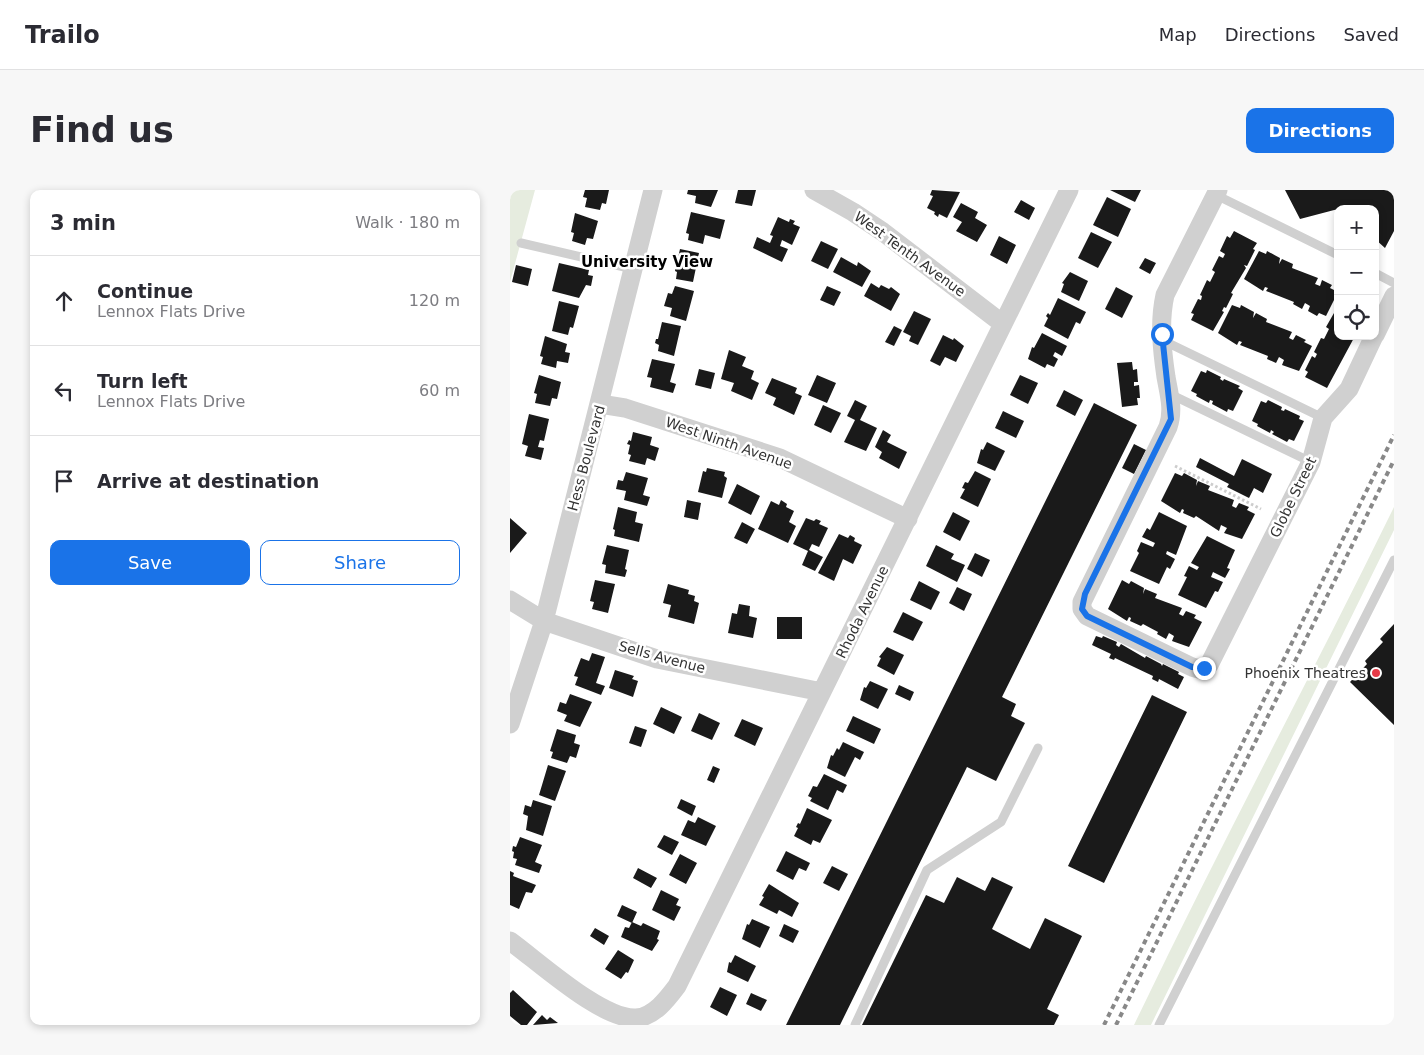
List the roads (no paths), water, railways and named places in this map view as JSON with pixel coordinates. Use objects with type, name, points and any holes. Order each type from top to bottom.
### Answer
[{"type":"street","name":"Hess Boulevard","points":[[510,724],[544,621],[653,190]]},
{"type":"street","name":"West Tenth Avenue","points":[[814,190],[875,227],[1003,324]]},
{"type":"street","name":"Rhoda Avenue","points":[[510,941],[590,1001],[612,1014],[637,1018],[661,1007],[677,986],[1069,190]]},
{"type":"street","points":[[1169,394],[1162,340],[1162,312],[1165,295],[1217,192]]},
{"type":"street","name":"Globe Street","points":[[1379,328],[1394,296]]},
{"type":"street","name":"Globe Street","points":[[1169,394],[1172,412],[1168,427],[1085,594],[1082,609],[1087,616],[1192,667],[1204,668],[1212,660],[1310,462],[1323,418],[1349,389],[1373,340]]},
{"type":"street","name":"West Ninth Avenue","points":[[600,404],[625,408],[780,458],[908,519]]},
{"type":"street","name":"Sells Avenue","points":[[510,600],[544,621],[657,659],[822,692]]},
{"type":"lane","points":[[1217,192],[1334,253]]},
{"type":"lane","points":[[521,243],[633,269]]},
{"type":"lane","points":[[1379,276],[1394,283]]},
{"type":"lane","points":[[1162,340],[1323,418]]},
{"type":"lane","points":[[1169,394],[1310,462]]},
{"type":"lane","points":[[1158,1025],[1394,560]]},
{"type":"lane","points":[[855,1025],[927,870],[1001,822],[1038,748]]},
{"type":"railway","points":[[1104,1025],[1394,435]]},
{"type":"railway","points":[[1116,1025],[1394,460]]},
{"type":"place","name":"Phoenix Theatres","points":[[1376,673]]},
{"type":"district","name":"University View","points":[[647,262]]}]
